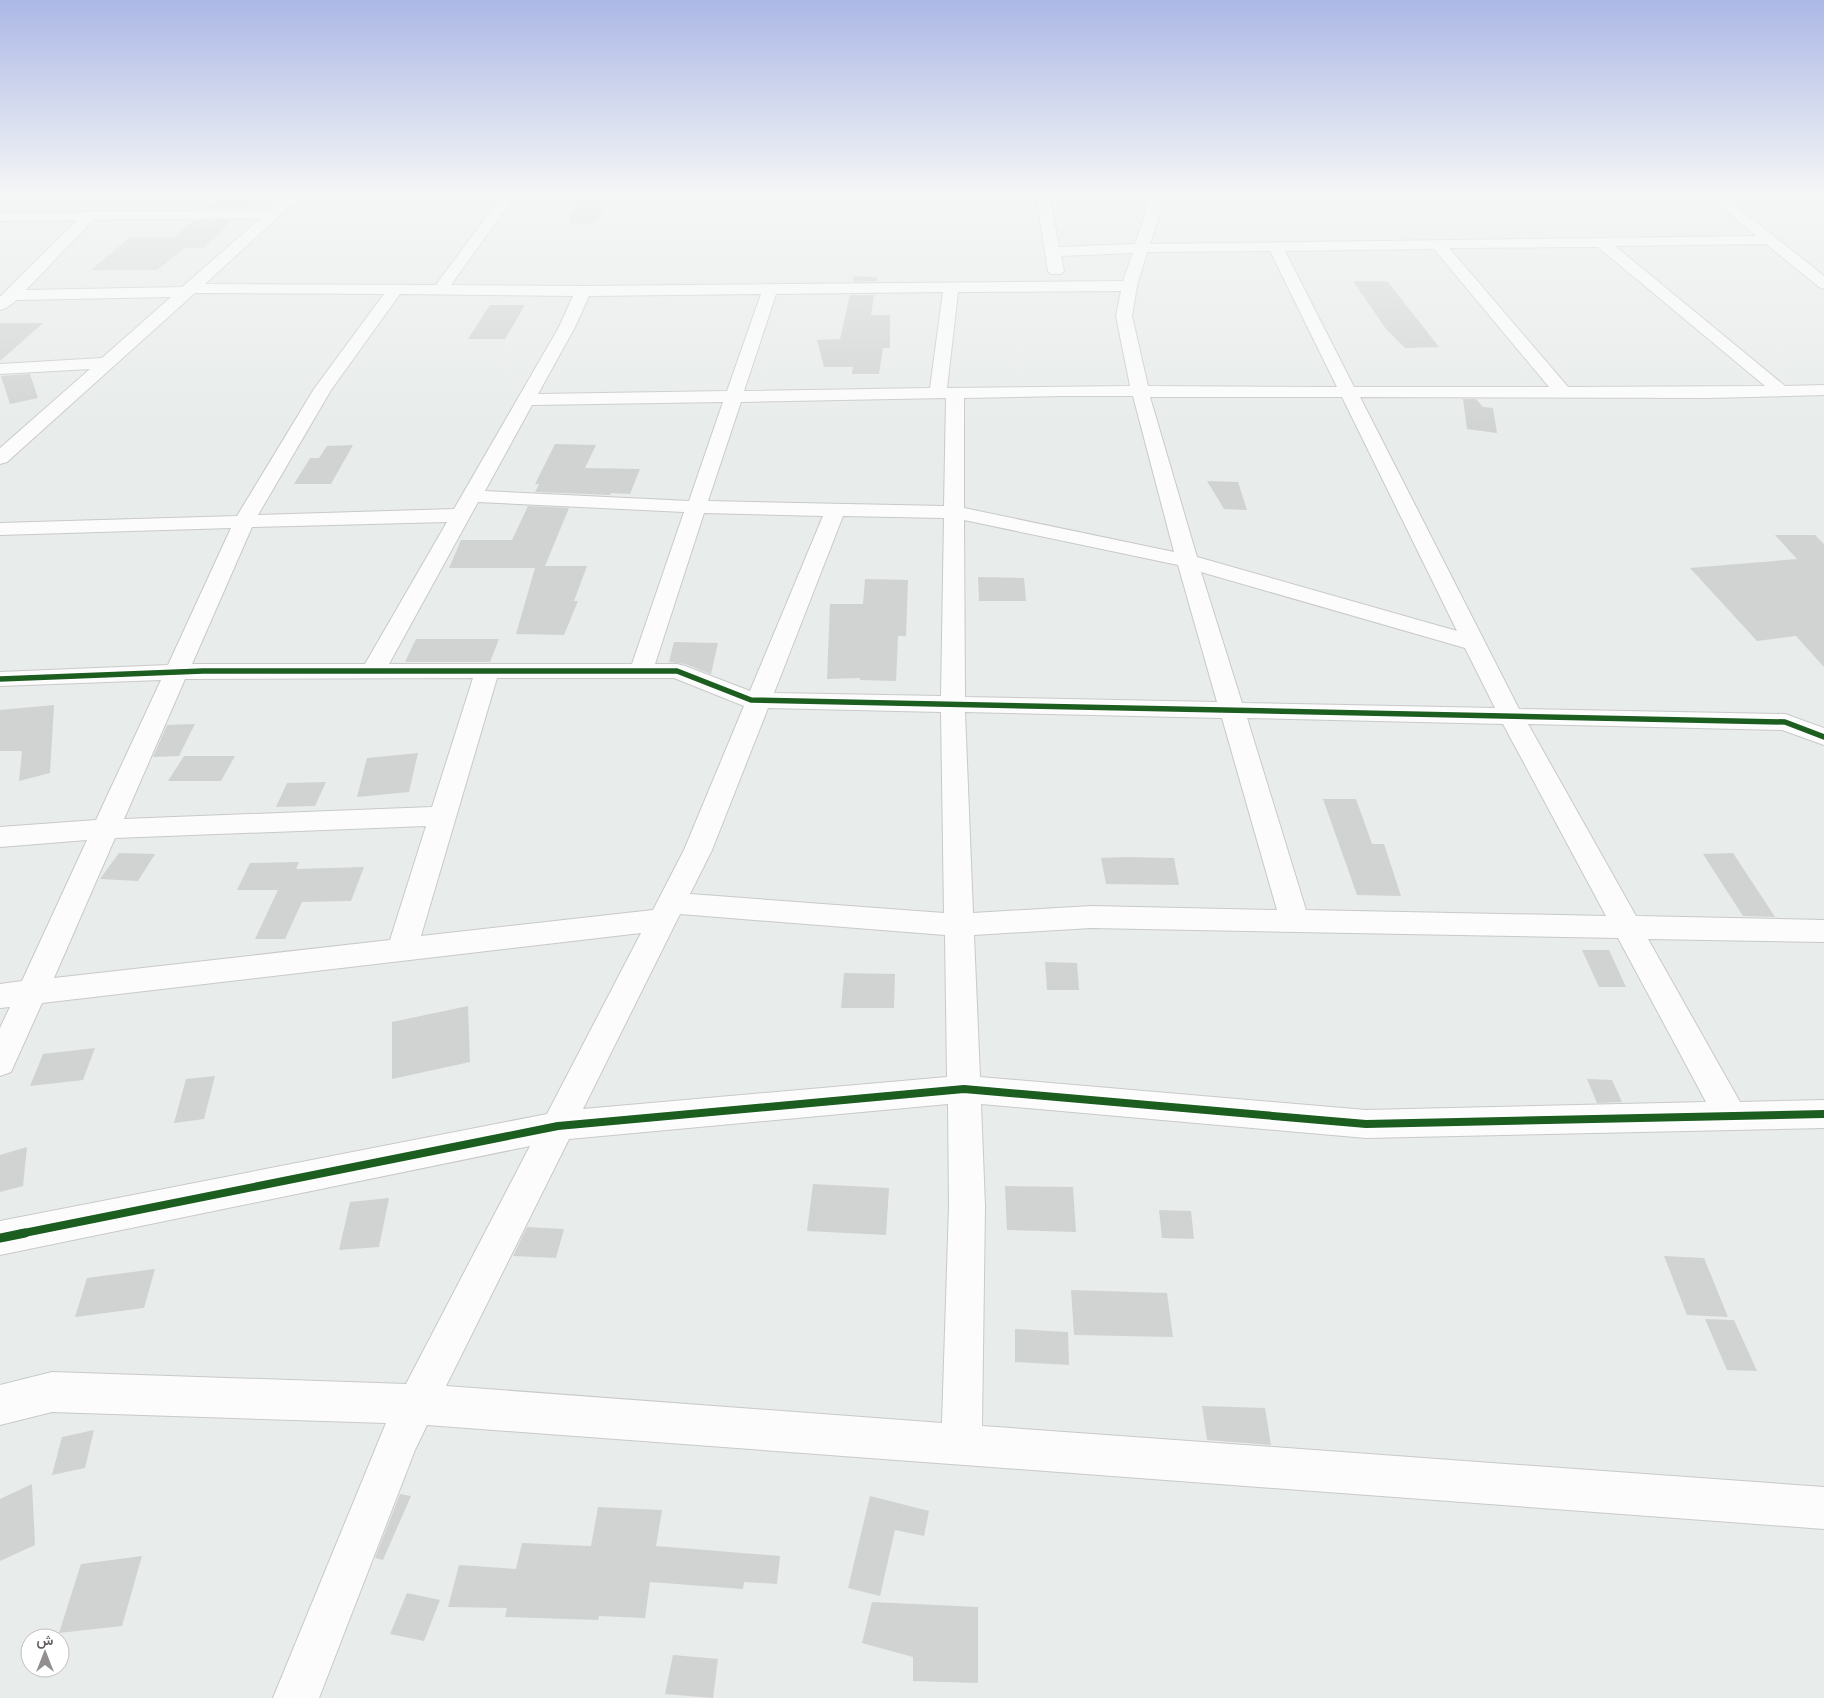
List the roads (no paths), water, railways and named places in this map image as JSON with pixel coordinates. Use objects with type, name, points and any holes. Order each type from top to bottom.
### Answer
[{"type":"street","points":[[0,305],[13,295],[34,273]]},
{"type":"street","points":[[0,458],[206,273]]},
{"type":"street","points":[[440,290],[452,273]]},
{"type":"street","points":[[1057,273],[1059,287]]},
{"type":"street","points":[[1133,273],[1124,316],[1140,391],[1186,561],[1295,920]]},
{"type":"street","points":[[1289,273],[1511,716],[1731,1117]]},
{"type":"street","points":[[1463,273],[1563,393]]},
{"type":"street","points":[[1639,273],[1781,391]]},
{"type":"street","points":[[1811,273],[1824,284]]},
{"type":"street","points":[[13,295],[187,290],[396,289],[583,291],[1129,286]]},
{"type":"street","points":[[951,288],[947,393],[954,512],[953,704],[967,1206],[962,1444]]},
{"type":"street","points":[[0,1063],[245,521],[323,389],[396,289]]},
{"type":"street","points":[[641,671],[770,289]]},
{"type":"street","points":[[373,671],[567,327],[583,291]]},
{"type":"street","points":[[0,369],[104,363]]},
{"type":"street","points":[[526,400],[1140,391],[1563,393],[1824,390]]},
{"type":"street","points":[[472,496],[696,507],[954,512],[1186,561],[1474,643]]},
{"type":"street","points":[[296,1698],[400,1439],[698,850],[836,509]]},
{"type":"street","points":[[0,529],[461,515]]},
{"type":"street","points":[[402,950],[487,671]]},
{"type":"street","points":[[0,680],[178,672],[677,671],[751,700],[1785,722],[1824,737]]},
{"type":"street","points":[[0,837],[107,829],[443,816]]},
{"type":"street","points":[[0,996],[402,950],[667,912],[959,925],[1092,917],[1824,931]]},
{"type":"street","points":[[0,1238],[558,1126],[964,1089],[1366,1124],[1824,1114]]},
{"type":"street","points":[[0,1405],[52,1392],[417,1404],[1824,1508]]}]
